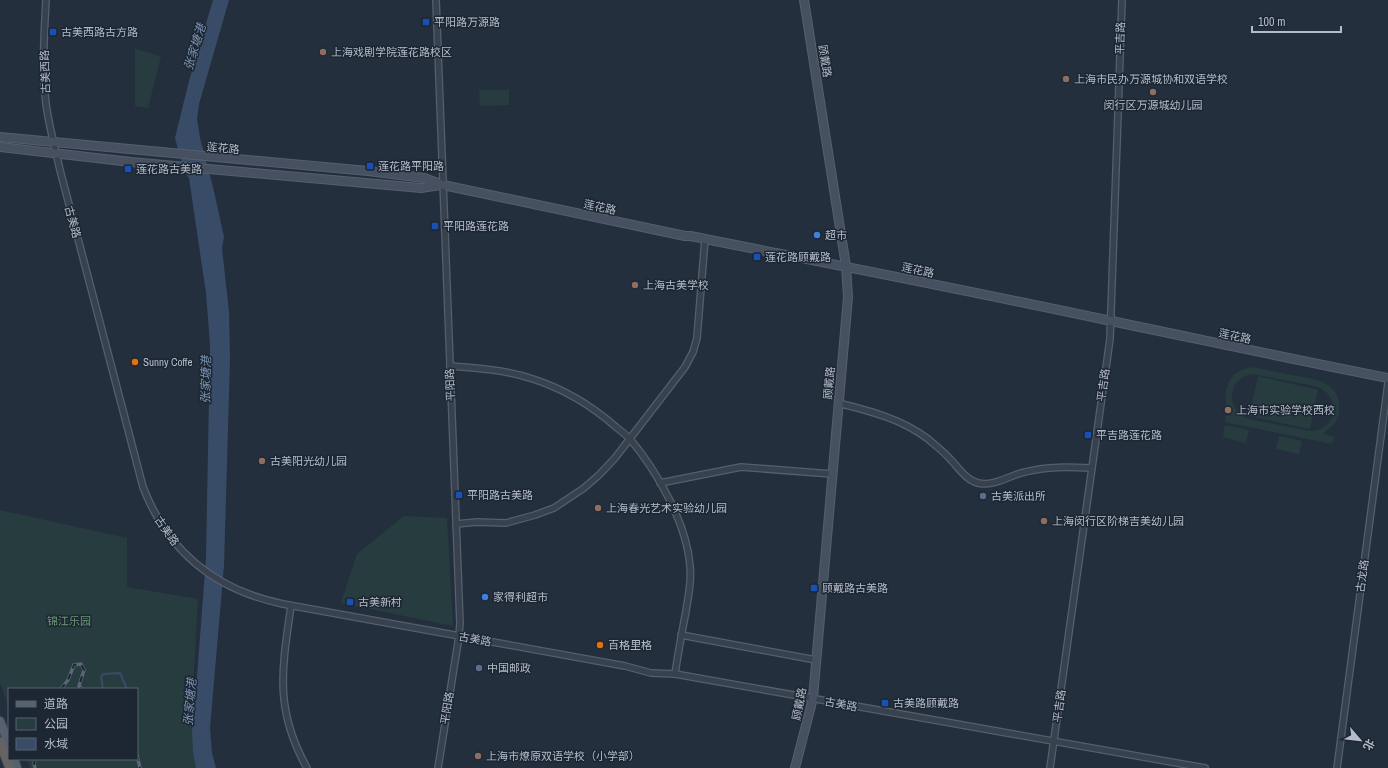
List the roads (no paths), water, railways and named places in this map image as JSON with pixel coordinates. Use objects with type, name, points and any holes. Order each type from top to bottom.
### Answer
[{"type":"highway","points":[[0,742],[10,768]]},
{"type":"main road","name":"顾戴路","points":[[795,768],[813,698],[848,296],[846,266],[804,0]]},
{"type":"main road","name":"莲花路","points":[[0,137],[368,171],[424,178],[443,185],[677,235],[846,266],[1245,350],[1388,378]]},
{"type":"main road","name":"莲花路","points":[[0,148],[421,188],[443,185]]},
{"type":"main road","points":[[0,721],[8,742]]},
{"type":"street","name":"古美西路","points":[[46,0],[44,78],[46,105],[54,142]]},
{"type":"street","name":"平阳路","points":[[436,0],[459,636],[438,768]]},
{"type":"street","name":"平吉路","points":[[1050,768],[1111,321],[1122,0]]},
{"type":"street","name":"古美路","points":[[54,142],[143,487],[150,506],[169,537],[180,550],[199,567],[227,585],[254,597],[291,606],[617,665],[650,673],[675,674],[1205,768]]},
{"type":"street","points":[[456,524],[477,522],[506,523],[554,508],[584,488],[600,475],[615,458],[685,367],[693,352],[697,338],[705,239]]},
{"type":"street","points":[[450,366],[490,369],[534,379],[556,388],[590,407],[608,420],[629,439],[660,483],[670,502],[681,527],[689,554],[691,579],[675,674]]},
{"type":"street","name":"古龙路","points":[[1337,768],[1388,383]]},
{"type":"street","points":[[838,403],[878,413],[909,427],[944,453],[971,480],[978,483],[994,483],[1025,472],[1058,467],[1092,468]]},
{"type":"street","points":[[660,483],[740,467],[832,474]]},
{"type":"street","points":[[291,606],[283,665],[284,701],[291,735],[307,768]]},
{"type":"street","points":[[681,635],[816,660]]},
{"type":"water","points":[[213,0],[229,0],[199,104],[197,119],[200,138],[224,237],[222,248],[229,312],[230,359],[224,565],[210,728],[212,753],[216,768],[196,768],[193,752],[192,732],[206,558],[210,344],[206,293],[189,178],[184,171],[175,138],[189,81]]},
{"type":"waterway","points":[[103,688],[101,677],[103,674],[120,673],[127,688]]},
{"type":"railway","points":[[62,688],[68,680],[74,665],[81,664],[84,670],[79,686],[81,688]]},
{"type":"railway","points":[[138,759],[140,768]]},
{"type":"railway","points":[[35,760],[35,768]]},
{"type":"place","name":"平阳路万源路","points":[[426,22]]},
{"type":"place","name":"古美西路古方路","points":[[53,32]]},
{"type":"place","name":"上海戏剧学院莲花路校区","points":[[323,52]]},
{"type":"place","name":"上海市民办万源城协和双语学校","points":[[1066,79]]},
{"type":"place","name":"闵行区万源城幼儿园","points":[[1153,92]]},
{"type":"place","name":"莲花路平阳路","points":[[370,166]]},
{"type":"place","name":"莲花路古美路","points":[[128,169]]},
{"type":"place","name":"平阳路莲花路","points":[[435,226]]},
{"type":"place","name":"超市","points":[[817,235]]},
{"type":"place","name":"莲花路顾戴路","points":[[757,257]]},
{"type":"place","name":"上海古美学校","points":[[635,285]]},
{"type":"place","name":"Sunny Coffe","points":[[135,362]]},
{"type":"place","name":"上海市实验学校西校","points":[[1228,410]]},
{"type":"place","name":"平吉路莲花路","points":[[1088,435]]},
{"type":"place","name":"古美阳光幼儿园","points":[[262,461]]},
{"type":"place","name":"平阳路古美路","points":[[459,495]]},
{"type":"place","name":"古美派出所","points":[[983,496]]},
{"type":"place","name":"上海春光艺术实验幼儿园","points":[[598,508]]},
{"type":"place","name":"上海闵行区阶梯吉美幼儿园","points":[[1044,521]]},
{"type":"place","name":"顾戴路古美路","points":[[814,588]]},
{"type":"place","name":"家得利超市","points":[[485,597]]},
{"type":"place","name":"古美新村","points":[[350,602]]},
{"type":"place","name":"百格里格","points":[[600,645]]},
{"type":"place","name":"中国邮政","points":[[479,668]]},
{"type":"place","name":"古美路顾戴路","points":[[885,703]]},
{"type":"place","name":"上海市燎原双语学校（小学部）","points":[[478,756]]},
{"type":"water label","name":"张家塘港","points":[[195,47]]},
{"type":"water label","name":"张家塘港","points":[[206,380]]},
{"type":"water label","name":"张家塘港","points":[[190,702]]},
{"type":"park label","name":"锦江乐园","points":[[69,621]]}]
